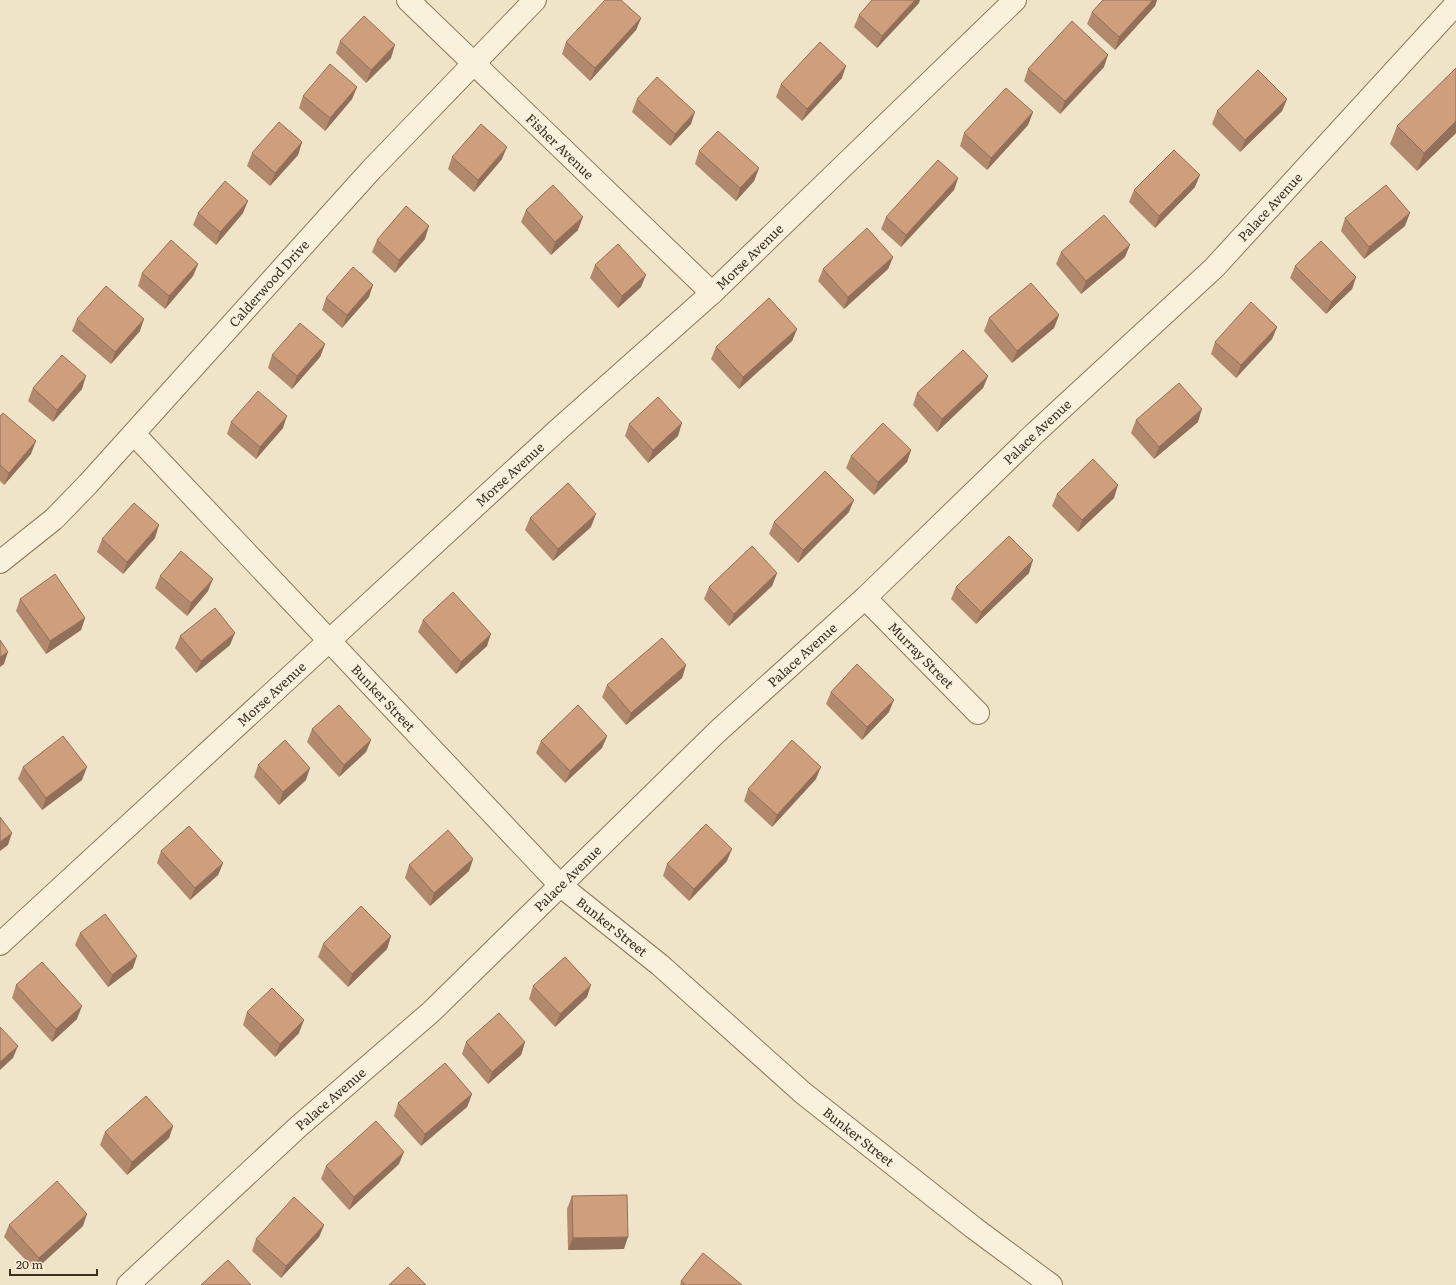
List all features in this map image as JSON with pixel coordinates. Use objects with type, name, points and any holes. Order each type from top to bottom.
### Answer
[{"type":"street","name":"Fisher Avenue","points":[[408,0],[712,293]]},
{"type":"street","name":"Calderwood Drive","points":[[0,562],[54,519],[134,434],[371,170],[475,64],[535,0]]},
{"type":"street","name":"Morse Avenue","points":[[0,944],[560,428],[712,293],[1015,0]]},
{"type":"street","name":"Palace Avenue","points":[[128,1285],[298,1127],[432,1012],[488,956],[562,886],[717,732],[865,598],[1035,433],[1214,268],[1456,4]]},
{"type":"street","name":"Bunker Street","points":[[134,434],[328,641],[562,886],[660,965],[803,1093],[974,1228],[1051,1285]]},
{"type":"street","name":"Murray Street","points":[[865,598],[978,713]]},
{"type":"building","points":[[605,0],[621,0],[641,18],[595,68],[566,42]]},
{"type":"building","points":[[872,0],[915,0],[882,36],[859,15]]},
{"type":"building","points":[[1103,0],[1153,0],[1119,37],[1092,12]]},
{"type":"building","points":[[364,16],[395,45],[371,70],[340,41]]},
{"type":"building","points":[[1072,21],[1108,55],[1065,101],[1028,69]]},
{"type":"building","points":[[820,42],[846,66],[807,109],[781,84]]},
{"type":"building","points":[[330,64],[357,87],[330,118],[303,96]]},
{"type":"building","points":[[1456,68],[1456,121],[1424,153],[1397,126]]},
{"type":"building","points":[[1258,70],[1287,99],[1245,140],[1217,111]]},
{"type":"building","points":[[657,77],[695,112],[675,134],[637,99]]},
{"type":"building","points":[[1006,88],[1033,112],[991,158],[964,133]]},
{"type":"building","points":[[279,122],[302,142],[275,173],[252,153]]},
{"type":"building","points":[[481,124],[507,147],[478,180],[452,157]]},
{"type":"building","points":[[718,131],[759,168],[740,188],[699,151]]},
{"type":"building","points":[[1174,150],[1200,175],[1159,216],[1134,190]]},
{"type":"building","points":[[938,160],[958,178],[906,235],[886,217]]},
{"type":"building","points":[[225,181],[248,201],[220,232],[198,213]]},
{"type":"building","points":[[553,185],[583,217],[555,242],[526,210]]},
{"type":"building","points":[[1386,185],[1410,213],[1369,247],[1345,218]]},
{"type":"building","points":[[406,206],[429,226],[399,260],[377,240]]},
{"type":"building","points":[[1104,215],[1130,245],[1086,281],[1061,252]]},
{"type":"building","points":[[867,228],[893,257],[848,297],[823,269]]},
{"type":"building","points":[[171,240],[198,264],[169,296],[142,273]]},
{"type":"building","points":[[1321,241],[1356,277],[1331,302],[1295,266]]},
{"type":"building","points":[[618,244],[646,275],[622,296],[595,265]]},
{"type":"building","points":[[353,267],[373,285],[347,315],[326,298]]},
{"type":"building","points":[[1031,283],[1059,315],[1017,351],[989,318]]},
{"type":"building","points":[[106,286],[144,319],[115,352],[77,319]]},
{"type":"building","points":[[769,298],[797,329],[743,377],[716,347]]},
{"type":"building","points":[[1251,302],[1277,327],[1241,365],[1215,342]]},
{"type":"building","points":[[300,323],[325,344],[297,376],[272,355]]},
{"type":"building","points":[[963,350],[988,376],[942,419],[917,393]]},
{"type":"building","points":[[62,355],[86,376],[57,410],[33,388]]},
{"type":"building","points":[[1179,383],[1202,409],[1159,447],[1136,420]]},
{"type":"building","points":[[258,391],[287,416],[260,447],[231,422]]},
{"type":"building","points":[[658,397],[682,423],[653,450],[629,424]]},
{"type":"building","points":[[3,413],[36,441],[9,473],[0,465],[0,416]]},
{"type":"building","points":[[883,423],[911,450],[878,482],[851,456]]},
{"type":"building","points":[[1093,459],[1118,485],[1082,520],[1057,494]]},
{"type":"building","points":[[825,471],[854,500],[803,550],[774,522]]},
{"type":"building","points":[[568,483],[596,514],[558,549],[530,518]]},
{"type":"building","points":[[134,503],[159,525],[127,562],[102,539]]},
{"type":"building","points":[[1009,536],[1033,560],[981,612],[956,587]]},
{"type":"building","points":[[752,546],[777,573],[734,614],[709,587]]},
{"type":"building","points":[[181,551],[213,579],[191,603],[160,576]]},
{"type":"building","points":[[55,574],[85,618],[50,641],[20,599]]},
{"type":"building","points":[[453,592],[491,634],[461,662],[423,620]]},
{"type":"building","points":[[215,608],[235,633],[201,661],[180,636]]},
{"type":"building","points":[[662,638],[686,665],[631,713],[607,685]]},
{"type":"building","points":[[0,640],[8,652],[0,657]]},
{"type":"building","points":[[857,664],[894,700],[867,727],[831,692]]},
{"type":"building","points":[[339,705],[371,740],[344,765],[312,729]]},
{"type":"building","points":[[578,705],[607,736],[570,771],[541,741]]},
{"type":"building","points":[[63,736],[87,767],[46,798],[23,767]]},
{"type":"building","points":[[285,740],[310,768],[283,792],[258,765]]},
{"type":"building","points":[[792,740],[821,767],[777,815],[748,789]]},
{"type":"building","points":[[0,817],[12,833],[0,842]]},
{"type":"building","points":[[706,824],[732,849],[694,889],[667,864]]},
{"type":"building","points":[[189,826],[223,863],[195,888],[161,851]]},
{"type":"building","points":[[448,830],[473,859],[434,893],[409,865]]},
{"type":"building","points":[[361,906],[391,936],[352,974],[323,944]]},
{"type":"building","points":[[105,914],[137,956],[112,975],[80,933]]},
{"type":"building","points":[[565,957],[591,985],[560,1014],[533,986]]},
{"type":"building","points":[[42,962],[82,1006],[56,1029],[16,985]]},
{"type":"building","points":[[272,988],[304,1020],[280,1044],[247,1012]]},
{"type":"building","points":[[499,1013],[525,1042],[492,1072],[466,1042]]},
{"type":"building","points":[[0,1027],[18,1046],[0,1062]]},
{"type":"building","points":[[445,1063],[472,1094],[425,1134],[398,1103]]},
{"type":"building","points":[[146,1096],[173,1126],[132,1162],[105,1132]]},
{"type":"building","points":[[376,1121],[404,1152],[354,1197],[326,1166]]},
{"type":"building","points":[[57,1181],[87,1214],[39,1258],[9,1225]]},
{"type":"building","points":[[627,1195],[628,1237],[573,1238],[572,1196]]},
{"type":"building","points":[[294,1197],[324,1225],[286,1266],[256,1239]]},
{"type":"building","points":[[703,1253],[742,1285],[686,1285],[681,1281]]},
{"type":"building","points":[[228,1260],[251,1285],[201,1285]]},
{"type":"building","points":[[408,1267],[426,1285],[389,1285]]}]
